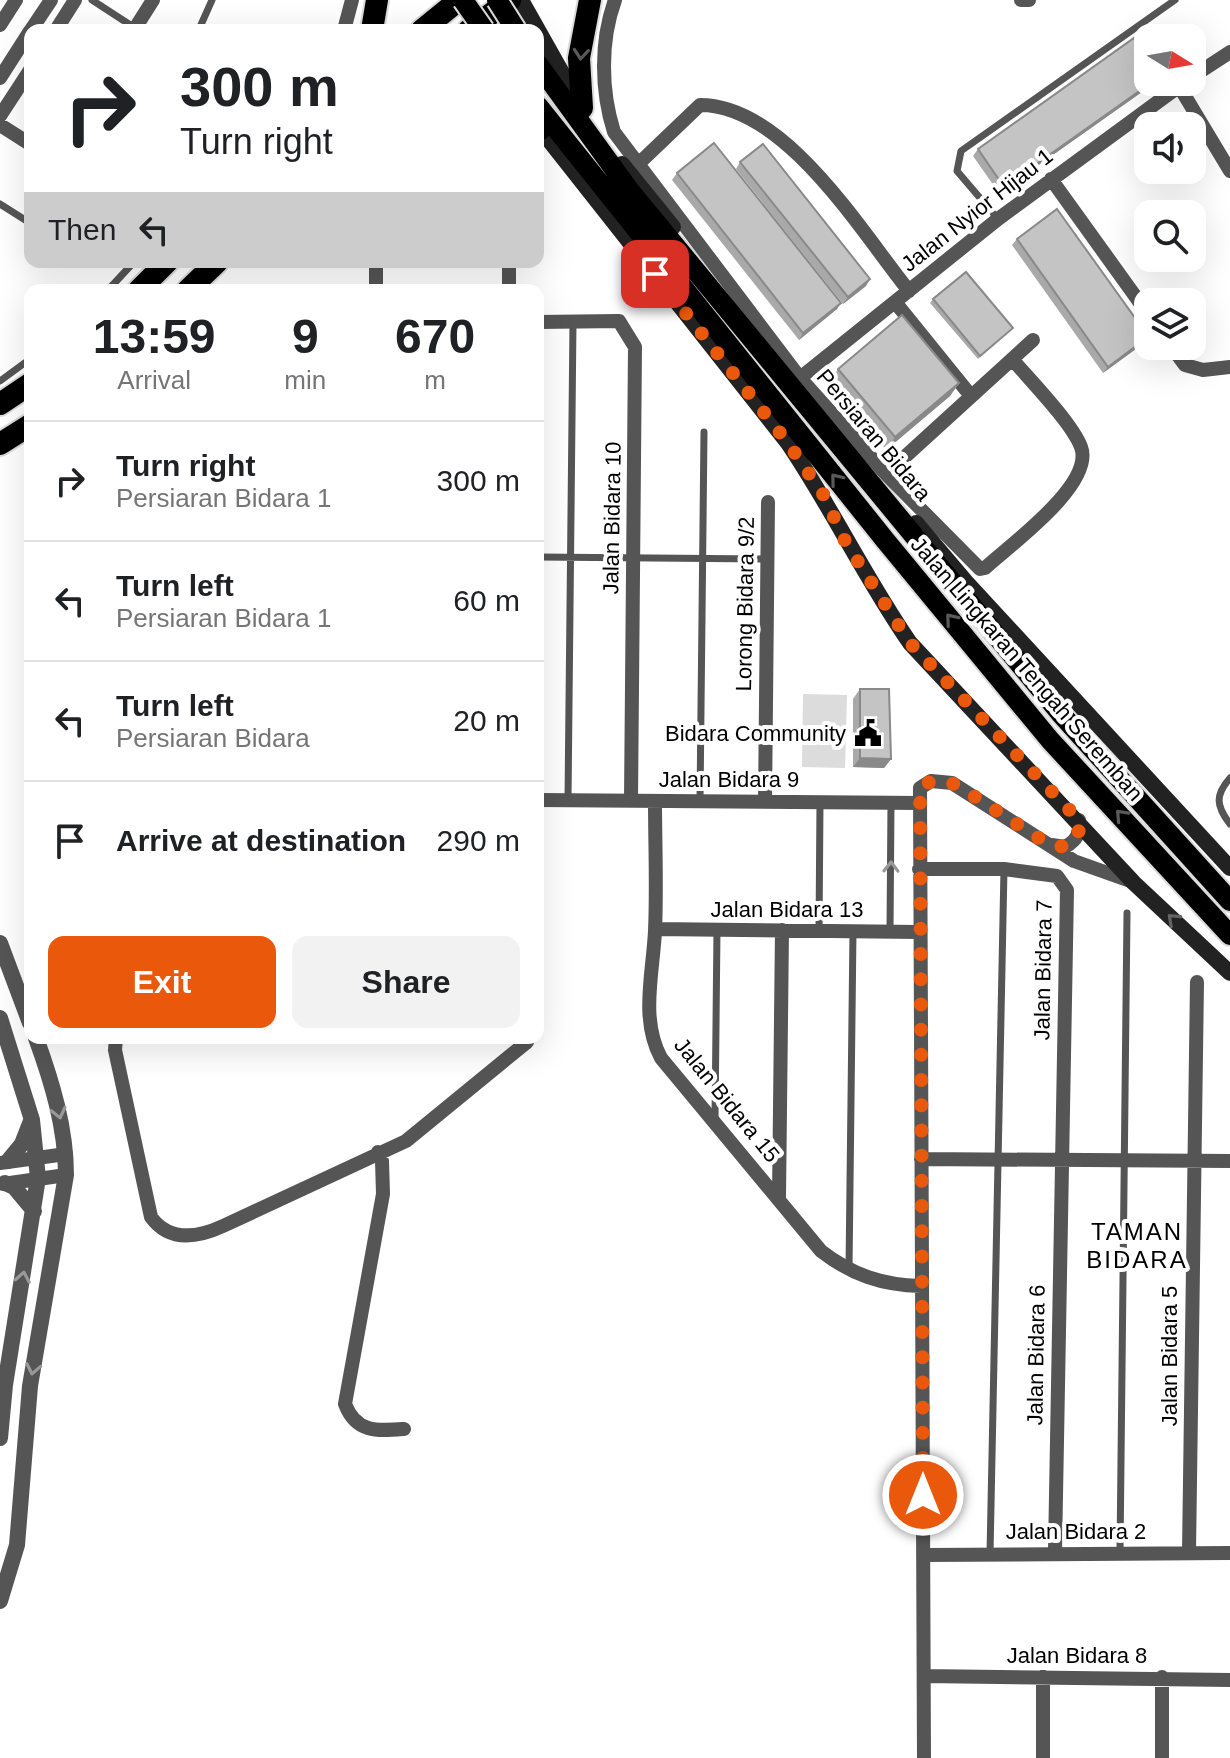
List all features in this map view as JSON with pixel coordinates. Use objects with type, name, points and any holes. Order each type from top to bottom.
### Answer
[{"type":"highway","points":[[373,24],[377,0]]},
{"type":"highway","points":[[476,24],[510,0]]},
{"type":"highway","points":[[582,108],[579,58],[590,0]]},
{"type":"highway","points":[[429,24],[453,2]]},
{"type":"highway","points":[[145,284],[161,268]]},
{"type":"highway","points":[[194,284],[211,268]]},
{"type":"highway","points":[[0,404],[24,388]]},
{"type":"highway","points":[[0,444],[24,429]]},
{"type":"main road","points":[[497,0],[512,24]]},
{"type":"main road","name":"Persiaran Bidara","points":[[521,0],[534,24]]},
{"type":"main road","points":[[453,2],[465,24]]},
{"type":"main road","points":[[453,2],[477,24]]},
{"type":"main road","name":"Persiaran Bidara","points":[[544,42],[582,108],[966,582],[1230,868]]},
{"type":"main road","name":"Persiaran Bidara","points":[[544,72],[640,203],[1060,713]]},
{"type":"main road","name":"Jalan Lingkaran Tengah Seremban","points":[[544,114],[885,540],[1050,740],[1230,935]]},
{"type":"main road","points":[[544,134],[788,443],[823,494],[846,543],[910,643],[1079,820],[1134,883],[1230,973]]},
{"type":"main road","name":"Jalan Lingkaran Tengah Seremban","points":[[1060,713],[1230,901]]},
{"type":"street","points":[[16,0],[0,26],[24,33]]},
{"type":"street","points":[[35,24],[51,0]]},
{"type":"street","points":[[60,24],[75,0]]},
{"type":"street","points":[[138,24],[153,0]]},
{"type":"street","points":[[346,24],[352,0]]},
{"type":"street","points":[[615,0],[607,35],[606,107],[614,132],[633,168],[800,378],[886,474],[980,569],[985,568],[1072,488],[1082,463],[1078,440],[1012,359]]},
{"type":"street","points":[[0,78],[24,40]]},
{"type":"street","points":[[1206,68],[1230,52]]},
{"type":"street","points":[[0,116],[24,79]]},
{"type":"street","name":"Jalan Nyior Hijau 1","points":[[800,378],[998,219],[1165,96]]},
{"type":"street","points":[[1189,96],[1230,171]]},
{"type":"street","points":[[633,168],[700,105],[747,116],[795,149],[909,291]]},
{"type":"street","points":[[0,125],[24,140]]},
{"type":"street","points":[[1051,179],[1134,295]]},
{"type":"street","points":[[895,302],[971,396]]},
{"type":"street","name":"Jalan Bidara 10","points":[[544,322],[619,321],[635,347],[631,800]]},
{"type":"street","points":[[886,474],[1033,340]]},
{"type":"street","points":[[1181,360],[1185,365],[1203,370],[1230,367]]},
{"type":"street","name":"Lorong Bidara 9/2","points":[[765,802],[768,502]]},
{"type":"street","points":[[924,1758],[920,788],[931,781],[952,783],[1074,861],[1134,883]]},
{"type":"street","name":"Jalan Bidara 9","points":[[544,800],[919,803]]},
{"type":"street","name":"Jalan Bidara 15","points":[[655,801],[655,929],[648,1020],[652,1042],[715,1126],[821,1251],[849,1273],[887,1283],[921,1286]]},
{"type":"street","points":[[1048,844],[1065,847],[1075,841],[1080,831],[1079,820]]},
{"type":"street","name":"Jalan Bidara 7","points":[[919,869],[1004,869],[1057,876],[1067,890],[1062,1159]]},
{"type":"street","name":"Jalan Bidara 13","points":[[655,929],[919,932]]},
{"type":"street","points":[[779,1198],[782,930]]},
{"type":"street","points":[[0,943],[24,1007]]},
{"type":"street","name":"Jalan Bidara 5","points":[[1189,1552],[1192,1161],[1197,982]]},
{"type":"street","points":[[0,1018],[32,1120],[38,1178],[5,1385],[0,1438]]},
{"type":"street","points":[[0,1601],[17,1545],[30,1386],[66,1175],[66,1154],[57,1105],[38,1044]]},
{"type":"street","points":[[116,1044],[151,1217],[165,1232],[205,1234],[422,1130],[525,1044]]},
{"type":"street","points":[[4,1162],[22,1144],[32,1120]]},
{"type":"street","points":[[378,1152],[382,1161],[383,1194],[345,1404],[357,1425],[369,1430],[404,1429]]},
{"type":"street","points":[[4,1162],[66,1154]]},
{"type":"street","points":[[921,1159],[1230,1161]]},
{"type":"street","name":"Jalan Bidara 6","points":[[1055,1551],[1062,1159]]},
{"type":"street","points":[[3,1184],[66,1175]]},
{"type":"street","points":[[3,1184],[14,1187],[34,1211]]},
{"type":"street","name":"Jalan Bidara 2","points":[[923,1555],[1055,1551],[1230,1553]]},
{"type":"street","name":"Jalan Bidara 8","points":[[924,1676],[1230,1680]]},
{"type":"street","points":[[1043,1677],[1043,1758]]},
{"type":"street","points":[[1162,1677],[1162,1758]]},
{"type":"lane","points":[[92,0],[128,24]]},
{"type":"lane","points":[[201,24],[212,0]]},
{"type":"lane","points":[[998,219],[957,171],[961,151],[1175,0]]},
{"type":"lane","points":[[0,204],[24,219]]},
{"type":"lane","points":[[114,284],[128,268]]},
{"type":"lane","points":[[568,800],[573,322]]},
{"type":"lane","points":[[0,381],[24,363]]},
{"type":"lane","points":[[700,801],[704,432]]},
{"type":"lane","points":[[544,557],[768,559]]},
{"type":"lane","points":[[1230,778],[1220,790],[1218,801],[1230,824]]},
{"type":"lane","points":[[819,931],[820,802]]},
{"type":"lane","points":[[890,931],[891,803]]},
{"type":"lane","points":[[990,1554],[1004,869]]},
{"type":"lane","points":[[1120,1553],[1127,913]]},
{"type":"lane","points":[[715,1126],[717,930]]},
{"type":"lane","points":[[849,1273],[853,931]]},
{"type":"shaded area","points":[[803,694],[847,695],[845,768],[802,767]]},
{"type":"building","points":[[1134,38],[1134,95],[1004,187],[978,149]]},
{"type":"building","points":[[714,143],[841,303],[803,333],[677,173]]},
{"type":"building","points":[[763,144],[870,279],[848,297],[740,162]]},
{"type":"building","points":[[1057,209],[1134,316],[1134,348],[1108,367],[1017,239]]},
{"type":"building","points":[[966,272],[1013,328],[980,356],[933,299]]},
{"type":"building","points":[[902,315],[959,383],[895,437],[838,369]]},
{"type":"building","name":"Bidara Community","points":[[860,689],[889,689],[891,759],[860,758]]},
{"type":"place","name":"Bidara Community","points":[[868,733]]},
{"type":"district","name":"TAMAN BIDARA","points":[[1137,1245]]},
{"type":"route","points":[[655,274],[788,443],[823,494],[846,543],[910,643],[1079,820],[1080,831],[1075,841],[1065,847],[1048,844],[952,783],[931,781],[920,788],[923,1495]]}]
